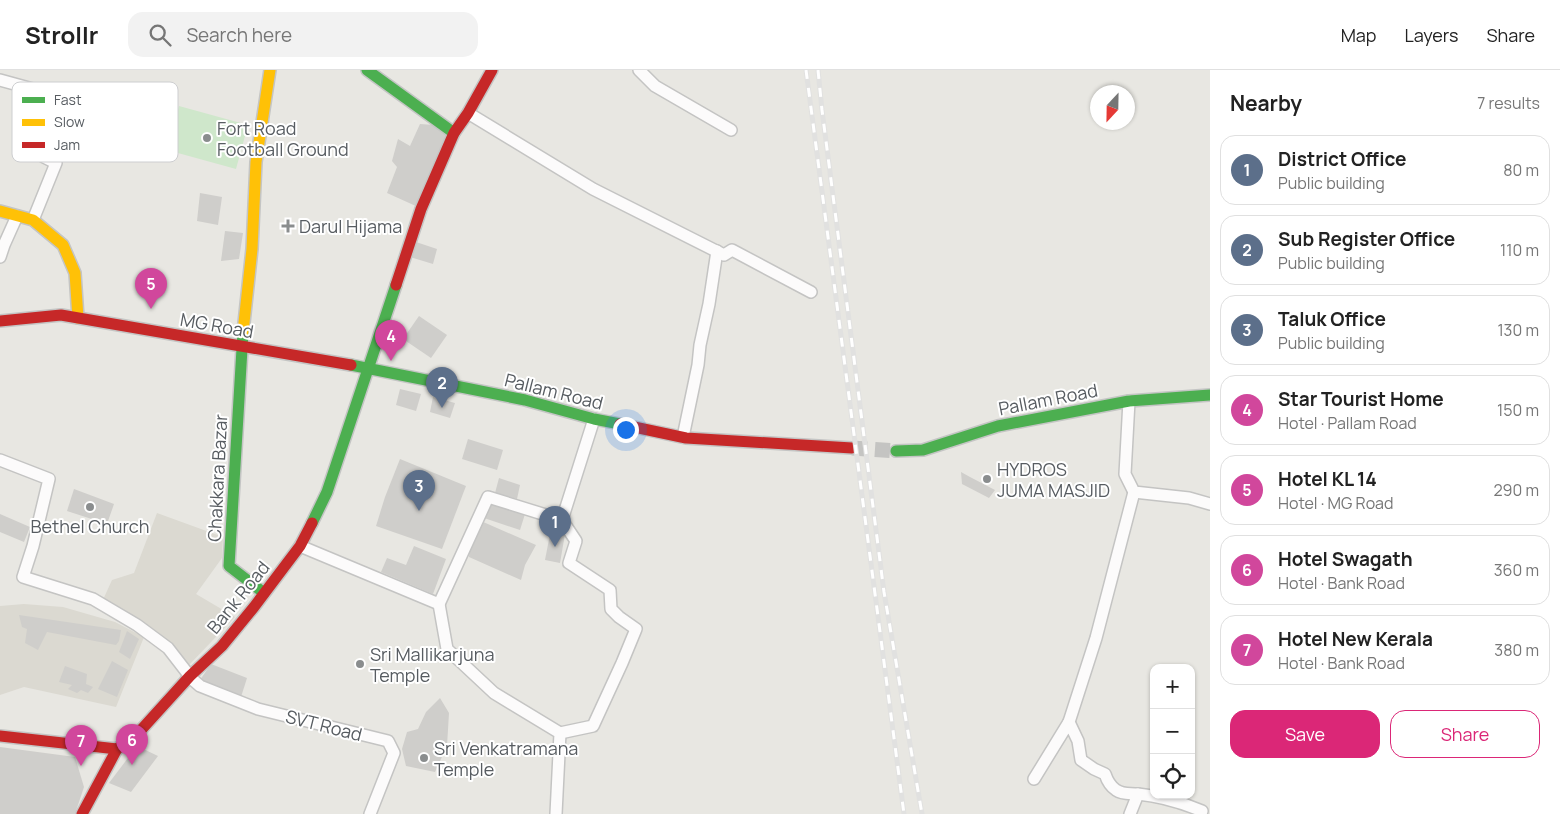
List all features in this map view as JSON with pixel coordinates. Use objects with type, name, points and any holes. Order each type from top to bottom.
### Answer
[{"type":"street","points":[[241,347],[252,249],[256,162],[270,70]]},
{"type":"street","points":[[367,70],[454,133]]},
{"type":"street","name":"Bank Road","points":[[82,814],[117,749],[141,730],[190,676],[222,646],[292,559],[300,546],[327,492],[421,208],[454,133],[468,113],[492,70]]},
{"type":"street","points":[[639,70],[655,86],[731,130]]},
{"type":"street","points":[[468,113],[593,189],[724,255],[732,250],[811,292]]},
{"type":"street","points":[[33,220],[56,163],[54,162]]},
{"type":"street","points":[[0,211],[33,220],[63,245],[75,273],[78,318]]},
{"type":"street","points":[[0,257],[17,216]]},
{"type":"street","points":[[682,437],[698,365],[717,251]]},
{"type":"street","name":"MG Road","points":[[0,321],[61,315],[368,369]]},
{"type":"street","name":"Chakkara Bazar","points":[[241,347],[230,566],[264,593]]},
{"type":"street","name":"Pallam Road","points":[[368,369],[525,400],[594,419],[682,437],[852,448]]},
{"type":"street","name":"Pallam Road","points":[[896,451],[923,450],[998,426],[1130,401],[1210,395]]},
{"type":"street","points":[[1034,779],[1069,722],[1096,638],[1134,492],[1125,474],[1130,401]]},
{"type":"street","points":[[562,520],[594,419]]},
{"type":"street","name":"SVT Road","points":[[0,460],[49,479],[33,546],[23,577],[93,599],[137,625],[168,648],[200,686],[258,709],[388,741],[394,752],[370,814]]},
{"type":"street","points":[[1134,492],[1190,498],[1210,504]]},
{"type":"street","points":[[488,497],[562,520],[576,541],[569,563],[610,590],[611,609],[636,629],[593,726],[560,733],[494,693],[448,649],[438,604],[488,497]]},
{"type":"street","points":[[300,546],[438,604]]},
{"type":"street","points":[[1069,722],[1078,741],[1080,760],[1105,774],[1109,784],[1116,790],[1126,794],[1138,794],[1184,803],[1202,811],[1201,814]]},
{"type":"street","points":[[556,814],[560,733]]},
{"type":"street","points":[[0,736],[117,749]]},
{"type":"street","points":[[1130,814],[1138,794]]},
{"type":"shaded area","points":[[157,513],[223,537],[222,558],[196,594],[235,617],[189,665],[171,648],[102,602],[112,580],[134,573]]},
{"type":"shaded area","points":[[24,604],[63,607],[115,622],[144,637],[116,707],[24,687],[0,695],[0,606]]},
{"type":"green space","name":"Fort Road Football Ground","points":[[179,106],[248,125],[236,169],[178,153]]},
{"type":"building","points":[[420,124],[434,125],[448,133],[418,207],[387,193],[397,167],[392,161],[398,139],[410,146]]},
{"type":"building","points":[[200,193],[222,197],[218,225],[197,221]]},
{"type":"building","points":[[225,231],[243,233],[239,259],[221,261]]},
{"type":"building","points":[[416,242],[437,249],[433,264],[410,257]]},
{"type":"building","points":[[419,316],[447,335],[431,358],[403,339]]},
{"type":"building","points":[[400,389],[421,394],[416,411],[396,405]]},
{"type":"building","points":[[433,397],[455,403],[450,418],[430,412]]},
{"type":"building","points":[[468,439],[503,450],[497,470],[462,459]]},
{"type":"building","points":[[400,459],[466,486],[442,549],[376,526]]},
{"type":"building","points":[[961,472],[995,490],[989,498],[962,484]]},
{"type":"building","points":[[499,478],[520,485],[517,499],[495,493]]},
{"type":"building","name":"Bethel Church","points":[[74,489],[114,504],[107,524],[67,511]]},
{"type":"building","points":[[491,504],[525,514],[520,530],[484,518]]},
{"type":"building","points":[[0,514],[30,527],[24,542],[0,532]]},
{"type":"building","points":[[481,521],[536,545],[525,565],[521,580],[469,557],[470,545]]},
{"type":"building","points":[[551,529],[565,534],[560,563],[545,560]]},
{"type":"building","points":[[414,546],[446,559],[433,594],[381,572],[387,558],[406,565]]},
{"type":"building","points":[[19,615],[121,630],[119,641],[116,645],[47,632],[38,650],[25,643],[27,629],[22,627]]},
{"type":"building","points":[[127,631],[139,639],[130,659],[119,652]]},
{"type":"building","points":[[112,661],[128,670],[117,697],[98,689]]},
{"type":"building","points":[[211,664],[247,678],[241,697],[200,680]]},
{"type":"building","points":[[65,666],[87,674],[86,684],[93,687],[88,693],[81,690],[77,693],[68,689],[72,685],[59,682]]},
{"type":"building","points":[[440,698],[449,713],[447,746],[435,772],[406,766],[402,749],[407,732],[418,729],[426,712]]},
{"type":"building","points":[[137,746],[158,756],[131,792],[109,783]]},
{"type":"building","points":[[0,747],[75,757],[84,787],[75,814],[0,814]]},
{"type":"tunnel","points":[[852,448],[896,451]]},
{"type":"railway","points":[[806,70],[904,814]]},
{"type":"railway","points":[[818,70],[884,592],[922,814]]},
{"type":"traffic: fast","points":[[367,70],[454,133]]},
{"type":"traffic: fast","points":[[312,523],[327,492],[396,285]]},
{"type":"traffic: fast","points":[[243,332],[229,566],[264,593]]},
{"type":"traffic: fast","points":[[351,365],[525,400],[594,419],[620,424]]},
{"type":"traffic: fast","points":[[896,451],[923,450],[998,426],[1129,401],[1210,395]]},
{"type":"traffic: slow","points":[[243,332],[252,249],[256,162],[270,70]]},
{"type":"traffic: slow","points":[[0,211],[33,220],[63,245],[75,273],[78,318]]},
{"type":"traffic: jam","points":[[396,285],[421,209],[454,133],[468,113],[492,70]]},
{"type":"traffic: jam","points":[[0,321],[61,315],[351,365]]},
{"type":"traffic: jam","points":[[620,424],[686,438],[852,448]]},
{"type":"traffic: jam","points":[[82,814],[117,749],[141,730],[190,676],[222,646],[300,546],[312,523]]},
{"type":"traffic: jam","points":[[0,736],[117,749]]},
{"type":"place","name":"Fort Road Football Ground","points":[[207,138]]},
{"type":"place","name":"Darul Hijama","points":[[288,226]]},
{"type":"place","name":"Hotel KL 14","points":[[151,309]]},
{"type":"place","name":"Star Tourist Home","points":[[391,361]]},
{"type":"place","name":"Sub Register Office","points":[[442,408]]},
{"type":"place","name":"HYDROS JUMA MASJID","points":[[987,479]]},
{"type":"place","name":"Bethel Church","points":[[90,507]]},
{"type":"place","name":"Taluk Office","points":[[419,511]]},
{"type":"place","name":"District Office","points":[[555,547]]},
{"type":"place","name":"Sri Mallikarjuna Temple","points":[[360,664]]},
{"type":"place","name":"Sri Venkatramana Temple","points":[[424,758]]},
{"type":"place","name":"Hotel Swagath","points":[[132,765]]},
{"type":"place","name":"Hotel New Kerala","points":[[81,766]]}]
